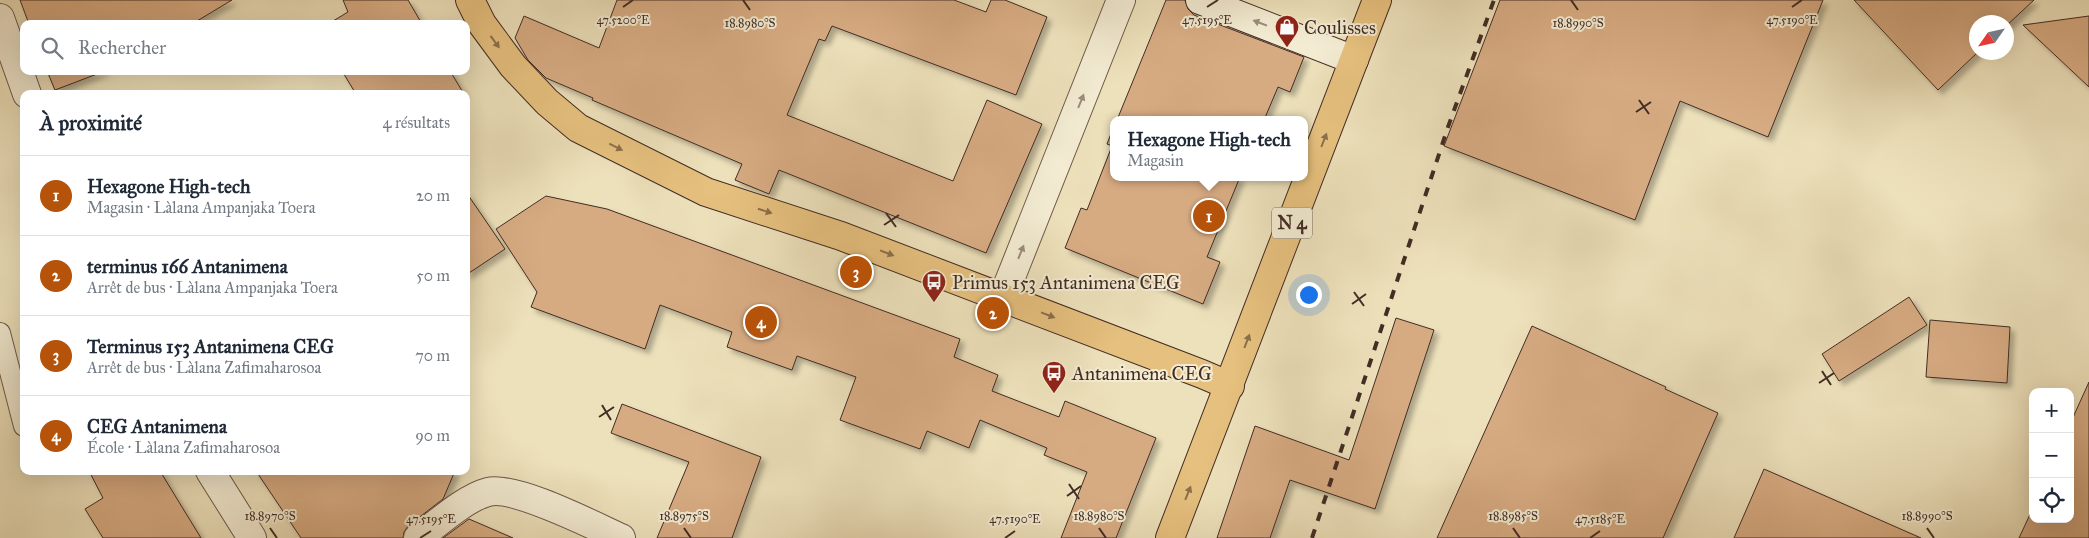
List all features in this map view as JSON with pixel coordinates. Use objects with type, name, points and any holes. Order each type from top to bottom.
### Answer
[{"type":"main road","points":[[470,0],[482,24],[513,66],[547,102],[578,128],[706,192],[841,236],[1230,386]]},
{"type":"main road","name":"N 4","points":[[1308,181],[1377,0]]},
{"type":"main road","name":"N 4","points":[[1170,538],[1308,181]]},
{"type":"street","points":[[1003,297],[1121,0]]},
{"type":"street","points":[[1200,0],[1354,60]]},
{"type":"street","points":[[0,18],[20,74]]},
{"type":"street","points":[[20,75],[26,90]]},
{"type":"street","points":[[213,475],[252,538]]},
{"type":"street","points":[[418,538],[467,502],[489,492],[514,493],[621,538]]},
{"type":"lane","points":[[0,333],[20,410]]},
{"type":"building","points":[[20,0],[232,0],[199,20],[28,20]]},
{"type":"building","points":[[343,0],[408,0],[420,20],[335,20],[348,12]]},
{"type":"building","points":[[617,0],[954,0],[986,12],[991,0],[1005,0],[1047,17],[1016,95],[832,26],[825,41],[819,39],[787,115],[953,181],[987,100],[1042,124],[986,253],[779,170],[769,194],[735,180],[742,164],[592,100],[593,98],[546,78],[528,60],[515,38],[524,16],[599,48]]},
{"type":"building","points":[[1166,0],[1185,0],[1188,9],[1194,15],[1304,57],[1290,92],[1278,87],[1266,116],[1119,116]]},
{"type":"building","points":[[1500,0],[1823,0],[1768,137],[1680,101],[1635,220],[1444,146]]},
{"type":"building","points":[[1854,0],[2034,0],[2014,19],[2014,15],[1969,15],[1970,60],[1938,90]]},
{"type":"building","points":[[2089,16],[2089,87],[2023,25]]},
{"type":"building","points":[[49,75],[94,75],[55,90]]},
{"type":"building","points":[[344,75],[452,75],[462,90],[354,90]]},
{"type":"building","points":[[1110,151],[1110,181],[1238,181],[1207,257],[1220,262],[1203,304],[1065,248],[1081,208],[1087,210]]},
{"type":"building","points":[[546,196],[607,209],[960,339],[954,357],[998,375],[992,391],[1059,417],[1065,401],[1156,438],[1116,538],[1061,538],[1087,472],[1044,455],[1047,448],[980,420],[969,448],[927,431],[920,449],[840,420],[856,377],[797,356],[792,370],[727,347],[732,332],[660,305],[645,349],[531,307],[537,292],[496,229]]},
{"type":"building","points":[[470,198],[505,249],[470,272]]},
{"type":"building","points":[[1909,297],[1927,325],[1839,381],[1822,354]]},
{"type":"building","points":[[1396,318],[1434,330],[1375,509],[1290,480],[1270,538],[1217,538],[1255,426],[1349,460]]},
{"type":"building","points":[[1930,320],[2010,327],[2007,383],[1926,377]]},
{"type":"building","points":[[1532,326],[1666,387],[1665,389],[1718,413],[1663,538],[1437,538]]},
{"type":"building","points":[[2089,382],[2089,538],[2019,538],[2029,517],[2029,523],[2074,523],[2074,415]]},
{"type":"building","points":[[622,404],[761,457],[732,538],[657,538],[689,462],[611,433]]},
{"type":"building","points":[[1764,469],[1921,538],[1734,538]]},
{"type":"building","points":[[91,475],[162,475],[201,538],[103,538],[85,509],[103,498]]},
{"type":"building","points":[[259,475],[453,475],[443,499],[408,526],[403,538],[301,538]]},
{"type":"building","points":[[469,519],[513,538],[443,538]]},
{"type":"railway","points":[[1312,538],[1448,127],[1494,0]]},
{"type":"place","name":"Coulisses","points":[[1287,48]]},
{"type":"place","name":"Hexagone High-tech","points":[[1209,216]]},
{"type":"place","name":"Terminus 153 Antanimena CEG","points":[[856,272]]},
{"type":"place","name":"Primus 153 Antanimena CEG","points":[[934,303]]},
{"type":"place","name":"terminus 166 Antanimena","points":[[993,313]]},
{"type":"place","name":"CEG Antanimena","points":[[761,322]]},
{"type":"place","name":"Antanimena CEG","points":[[1054,394]]}]
